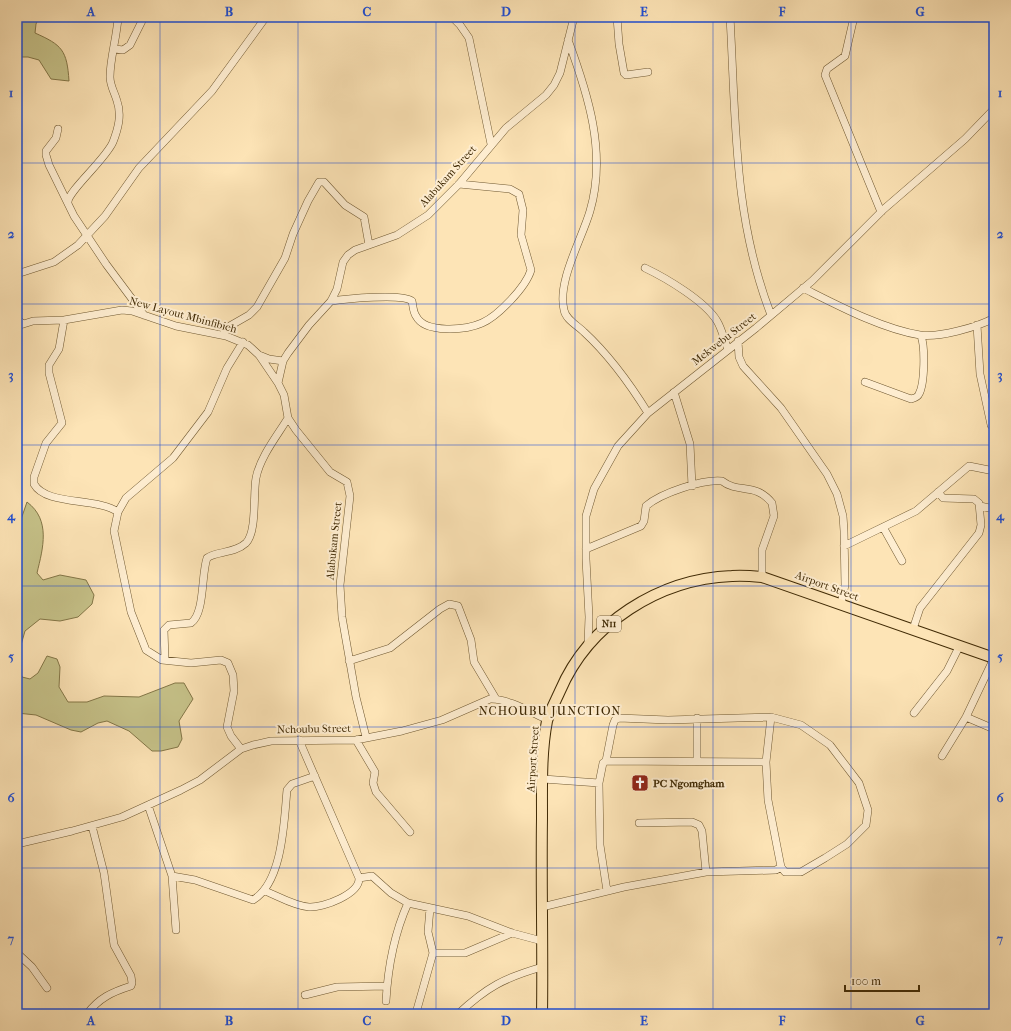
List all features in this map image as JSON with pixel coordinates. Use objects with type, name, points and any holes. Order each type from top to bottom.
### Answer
[{"type":"highway","name":"Airport Street","points":[[542,1014],[543,779],[548,720],[567,676],[588,644],[619,616],[650,597],[668,590],[708,579],[731,576],[762,577],[994,658]]},
{"type":"street","points":[[68,202],[68,198],[96,167],[112,144],[120,114],[110,77],[118,17]]},
{"type":"street","points":[[114,49],[123,50],[130,46],[144,17]]},
{"type":"street","points":[[17,274],[63,258],[78,245],[105,216],[139,168],[212,91],[266,17]]},
{"type":"street","points":[[452,17],[469,38],[491,144]]},
{"type":"street","name":"Alabukam Street","points":[[366,737],[349,661],[342,617],[340,585],[350,496],[347,482],[330,472],[316,456],[288,418],[284,395],[278,383],[283,361],[309,325],[331,301],[336,289],[343,262],[352,252],[397,235],[428,215],[459,184],[491,144],[506,128],[546,95],[554,85],[560,73],[574,17]]},
{"type":"street","points":[[617,17],[619,44],[624,73],[648,72]]},
{"type":"street","points":[[730,17],[736,152],[747,236],[760,287],[771,315]]},
{"type":"street","points":[[854,17],[845,56],[827,69],[825,75],[881,212]]},
{"type":"street","points":[[568,40],[582,76],[593,119],[597,162],[590,211],[566,277],[562,300],[564,312],[568,318],[584,331],[606,356],[634,391],[648,413]]},
{"type":"street","name":"Mekwebu Street","points":[[588,644],[589,617],[586,516],[594,489],[618,446],[648,413],[803,288],[881,212],[965,139],[994,109]]},
{"type":"street","points":[[58,129],[56,138],[49,146],[46,155],[74,216],[144,315]]},
{"type":"street","points":[[223,335],[228,327],[249,315],[257,307],[285,258],[293,234],[308,201],[319,182],[324,182],[345,205],[364,217],[369,245]]},
{"type":"street","points":[[331,301],[388,297],[408,298],[412,301],[415,316],[424,324],[441,329],[458,330],[482,323],[509,302],[531,270],[520,235],[523,210],[519,194],[510,189],[459,184]]},
{"type":"street","points":[[645,268],[663,276],[710,312],[717,321],[728,350]]},
{"type":"street","points":[[803,288],[850,312],[905,332],[921,336],[950,333],[994,318]]},
{"type":"street","name":"New Layout Mbinfibieh","points":[[20,325],[33,321],[64,320],[122,310],[132,311],[176,326],[223,335],[243,342],[254,349],[278,383]]},
{"type":"street","points":[[17,319],[20,325]]},
{"type":"street","points":[[64,320],[58,349],[49,366],[49,373],[62,423],[46,443],[34,477],[34,484],[39,490],[53,496],[107,505],[118,512]]},
{"type":"street","points":[[977,325],[980,374],[991,426]]},
{"type":"street","points":[[865,382],[911,399],[917,397],[920,393],[924,367],[924,344],[921,336]]},
{"type":"street","points":[[738,341],[738,356],[743,366],[781,408],[827,474],[837,494],[843,516],[845,584],[841,604]]},
{"type":"street","points":[[241,749],[228,732],[227,726],[234,691],[233,675],[228,664],[221,660],[191,663],[165,660],[146,650],[132,612],[114,531],[118,512],[126,498],[173,458],[208,412],[227,368],[243,342]]},
{"type":"street","points":[[259,355],[269,359],[283,361]]},
{"type":"street","points":[[674,392],[690,444],[692,486]]},
{"type":"street","points":[[165,660],[164,630],[169,625],[191,623],[199,613],[206,558],[212,555],[227,553],[245,544],[250,538],[253,531],[253,504],[259,467],[288,418]]},
{"type":"street","points":[[844,546],[916,511],[969,466],[994,471]]},
{"type":"street","points":[[586,549],[641,526],[644,521],[644,510],[649,504],[668,493],[692,486],[722,481],[731,487],[750,488],[759,492],[772,503],[774,516],[762,550],[762,577]]},
{"type":"street","points":[[938,492],[943,498],[974,499],[980,506],[994,509]]},
{"type":"street","points":[[913,629],[920,608],[979,533],[981,525],[980,506]]},
{"type":"street","points":[[883,527],[902,561]]},
{"type":"street","points":[[349,661],[390,648],[440,609],[449,604],[455,604],[458,606],[471,640],[474,662],[496,699],[548,720]]},
{"type":"street","points":[[914,714],[947,671],[959,647]]},
{"type":"street","points":[[942,756],[966,717],[994,658]]},
{"type":"street","name":"Nchoubu Street","points":[[17,844],[92,826],[122,817],[148,806],[200,780],[241,749],[271,741],[356,740],[402,731],[442,720],[484,700],[496,699]]},
{"type":"street","points":[[606,891],[600,845],[599,783],[603,763],[606,761],[615,720],[619,718],[668,720],[771,717],[802,725],[830,745],[859,782],[868,810],[866,825],[847,844],[801,872],[786,872],[781,867],[768,800],[766,762],[771,717]]},
{"type":"street","points":[[966,717],[994,729]]},
{"type":"street","points":[[697,718],[697,762]]},
{"type":"street","points":[[265,891],[310,907],[327,903],[348,894],[357,886],[358,878],[315,776],[298,740]]},
{"type":"street","points":[[356,740],[365,758],[375,772],[374,783],[376,792],[410,832]]},
{"type":"street","points":[[606,761],[766,762]]},
{"type":"street","points":[[172,876],[195,880],[251,901],[265,891],[277,862],[283,836],[287,790],[292,784],[315,776]]},
{"type":"street","points":[[543,779],[599,783]]},
{"type":"street","points":[[148,806],[172,876],[176,930]]},
{"type":"street","points":[[639,823],[692,822],[699,825],[702,831],[706,872]]},
{"type":"street","points":[[87,1014],[95,1003],[110,993],[131,986],[132,983],[131,976],[114,945],[104,873],[92,826]]},
{"type":"street","points":[[542,907],[606,891],[706,872],[776,870],[781,867]]},
{"type":"street","points":[[358,878],[372,876],[391,892],[408,903],[468,916],[512,933],[542,941]]},
{"type":"street","points":[[386,1001],[393,941],[398,924],[408,903]]},
{"type":"street","points":[[416,1013],[433,953],[428,932],[430,908]]},
{"type":"street","points":[[433,953],[465,953],[512,933]]},
{"type":"street","points":[[17,953],[32,967],[47,988]]},
{"type":"street","points":[[458,1014],[493,984],[523,972],[542,967]]},
{"type":"street","points":[[305,996],[337,987],[387,986]]},
{"type":"shaded area","points":[[17,17],[39,17],[36,24],[35,33],[51,41],[61,50],[67,62],[69,81],[51,79],[39,60],[28,57],[17,57]]},
{"type":"shaded area","points":[[27,502],[35,509],[40,517],[42,526],[43,544],[37,573],[43,580],[60,575],[86,580],[94,595],[92,604],[78,617],[60,621],[40,619],[25,631],[17,659],[17,531]]},
{"type":"shaded area","points":[[47,656],[57,659],[60,667],[59,687],[68,702],[87,702],[104,696],[139,697],[175,683],[184,683],[193,699],[179,721],[182,739],[178,747],[161,751],[152,751],[129,731],[107,721],[98,723],[81,732],[71,730],[36,715],[17,713],[17,659],[22,677],[30,679],[38,673]]},
{"type":"place","name":"PC Ngomgham","points":[[640,783]]},
{"type":"district","name":"NCHOUBU JUNCTION","points":[[550,711]]}]
